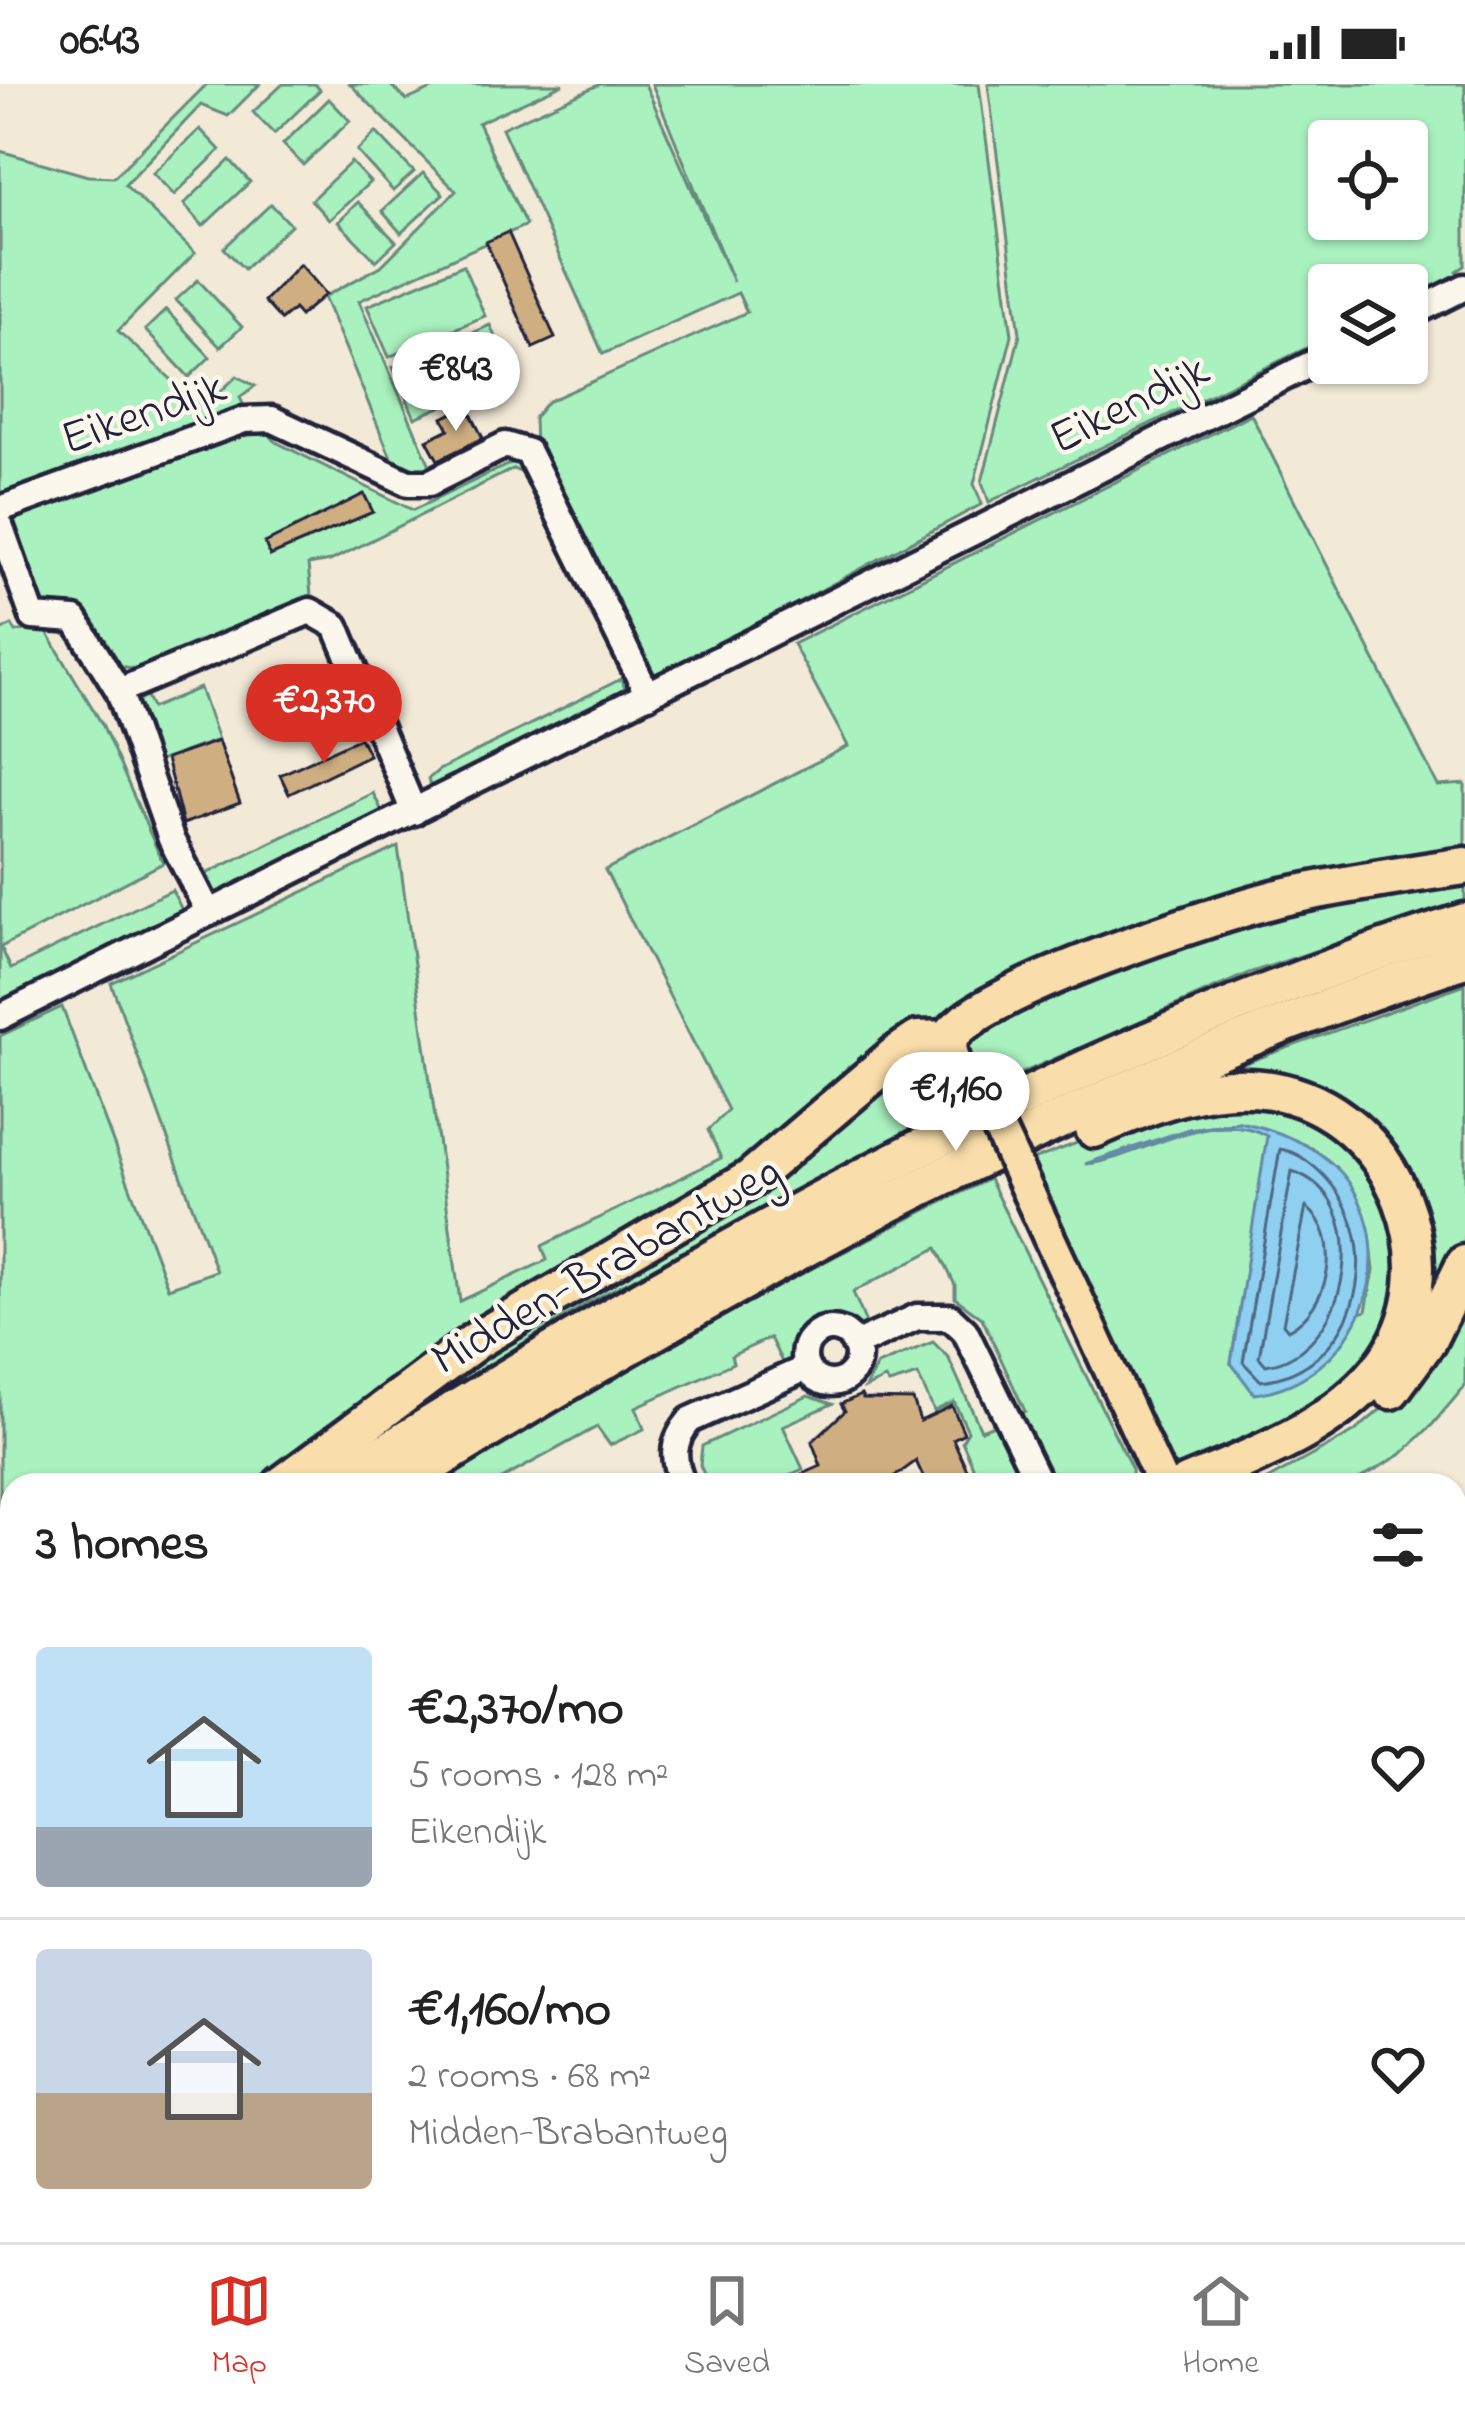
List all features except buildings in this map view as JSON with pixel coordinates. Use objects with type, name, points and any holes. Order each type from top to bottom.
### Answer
[{"type":"highway","points":[[298,1473],[477,1340],[750,1179],[918,1040],[949,1039],[968,1016],[1147,941],[1279,898],[1465,866]]},
{"type":"highway","name":"Midden-Brabantweg","points":[[353,1473],[662,1283],[1004,1105],[1167,1030],[1310,974],[1465,922]]},
{"type":"highway","name":"Midden-Brabantweg","points":[[418,1473],[660,1326],[927,1183],[1176,1065],[1465,959]]},
{"type":"highway","points":[[927,1183],[989,1174],[1123,1116],[1191,1093],[1222,1089],[1248,1087],[1299,1098],[1362,1136],[1400,1192],[1412,1224],[1415,1285],[1395,1345],[1381,1369],[1321,1420],[1210,1473]]},
{"type":"highway","points":[[1262,1473],[1328,1440],[1388,1393],[1427,1341],[1465,1264]]},
{"type":"main road","points":[[949,1039],[1140,1473]]},
{"type":"main road","points":[[1022,1198],[1157,1473]]},
{"type":"street","points":[[1428,306],[1465,287]]},
{"type":"street","name":"Eikendijk","points":[[0,1017],[1308,365]]},
{"type":"street","name":"Eikendijk","points":[[0,509],[244,420],[272,419],[408,483],[429,483],[505,445],[528,452],[648,695]]},
{"type":"street","points":[[0,525],[33,617],[75,620],[119,691],[171,839],[209,913]]},
{"type":"street","points":[[119,691],[310,611],[336,626],[414,812]]},
{"type":"street","points":[[855,1345],[917,1317],[950,1317],[965,1331],[1034,1473]]},
{"type":"street","points":[[836,1330],[855,1345],[854,1369],[842,1380],[826,1382],[806,1368],[804,1351],[819,1332],[836,1330]]},
{"type":"street","points":[[679,1473],[674,1455],[677,1435],[690,1420],[806,1368]]},
{"type":"green space","points":[[207,84],[260,84],[228,116],[201,105],[125,185],[195,253],[118,331],[203,408],[237,376],[255,386],[240,397],[251,423],[0,506],[0,151],[88,176],[114,177]]},
{"type":"green space","points":[[283,84],[315,84],[320,90],[274,134],[253,112]]},
{"type":"green space","points":[[350,84],[389,84],[407,100],[443,84],[563,84],[478,123],[526,225],[359,301],[435,477],[395,467],[324,297],[381,266],[456,191]]},
{"type":"green space","points":[[601,84],[645,84],[733,282],[652,84],[979,84],[1012,335],[974,484],[982,504],[655,679],[535,448],[534,418],[547,402],[747,312],[738,293],[603,354],[502,128]]},
{"type":"green space","points":[[988,84],[1465,84],[1465,266],[1457,271],[1462,280],[1428,296],[1428,264],[1308,264],[1308,347],[989,502],[982,482],[1020,334]]},
{"type":"green space","points":[[329,99],[350,121],[303,165],[283,144]]},
{"type":"green space","points":[[200,129],[220,150],[174,195],[153,173]]},
{"type":"green space","points":[[376,132],[414,172],[393,191],[357,151]]},
{"type":"green space","points":[[230,160],[250,182],[203,226],[184,204]]},
{"type":"green space","points":[[351,162],[370,182],[329,220],[311,200]]},
{"type":"green space","points":[[423,173],[443,194],[401,233],[382,211]]},
{"type":"green space","points":[[358,202],[396,242],[376,261],[338,222]]},
{"type":"green space","points":[[271,204],[291,225],[244,269],[224,248]]},
{"type":"green space","points":[[463,265],[485,316],[389,357],[367,306]]},
{"type":"green space","points":[[198,280],[242,327],[220,347],[176,300]]},
{"type":"green space","points":[[166,310],[210,357],[189,377],[145,330]]},
{"type":"green space","points":[[490,325],[512,376],[415,418],[393,367]]},
{"type":"green space","points":[[1251,414],[1438,786],[1465,784],[1465,860],[1075,963],[799,1131],[291,1473],[0,1473],[0,1036],[62,1007],[168,1288],[216,1271],[111,983],[398,847],[460,1301],[547,1260],[542,1246],[721,1158],[708,1130],[728,1110],[605,870],[848,746],[793,644]]},
{"type":"green space","points":[[260,423],[276,442],[413,510],[520,459],[529,476],[513,469],[330,561],[308,565],[311,595],[134,669],[108,663],[40,608],[9,521],[14,512]]},
{"type":"green space","points":[[12,625],[16,632],[38,627],[48,634],[102,724],[163,863],[1,947],[11,969],[172,890],[183,912],[0,1002],[0,631]]},
{"type":"green space","points":[[621,679],[627,693],[431,789],[428,779],[439,770]]},
{"type":"green space","points":[[200,688],[218,740],[154,763],[137,702],[146,694],[152,708]]},
{"type":"green space","points":[[373,793],[383,813],[217,895],[206,874]]},
{"type":"green space","points":[[1465,874],[1465,901],[1249,973],[986,1089],[962,1038],[1176,937]]},
{"type":"green space","points":[[1465,984],[1465,1250],[1439,1304],[1285,1447],[1413,1318],[1368,1131],[1184,1085]]},
{"type":"green space","points":[[940,1056],[960,1102],[586,1304],[313,1473],[906,1057]]},
{"type":"green space","points":[[1246,1094],[1343,1131],[1398,1208],[1402,1307],[1338,1398],[1195,1471],[1172,1467],[1153,1447],[1027,1162],[1192,1099]],"holes":[[[1239,1122],[1313,1149],[1369,1229],[1374,1270],[1366,1311],[1231,1363],[1268,1136],[1246,1128],[1200,1129],[1086,1164],[1189,1129]]]},
{"type":"green space","points":[[989,1179],[1132,1473],[1043,1473],[1012,1418],[1025,1411],[982,1318],[955,1298],[955,1285],[937,1248],[853,1292],[868,1328],[829,1323],[813,1328],[786,1370],[770,1338],[731,1356],[733,1363],[636,1407],[644,1429],[610,1445],[597,1427],[513,1473],[457,1473],[572,1402],[848,1250]]},
{"type":"green space","points":[[1465,1282],[1465,1386],[1433,1424],[1400,1455],[1369,1473],[1280,1473],[1354,1432],[1392,1400]]},
{"type":"green space","points":[[933,1342],[948,1357],[981,1430],[999,1423],[1022,1473],[976,1473],[962,1441],[968,1431],[954,1402],[934,1411],[918,1375],[889,1384],[885,1379],[865,1388],[877,1365]]},
{"type":"green space","points":[[808,1396],[832,1404],[783,1426],[803,1469],[794,1473],[704,1473],[702,1446]]},
{"type":"water","points":[[1239,1122],[1300,1142],[1340,1171],[1366,1216],[1372,1250],[1369,1284],[1359,1316],[1342,1344],[1318,1368],[1288,1385],[1254,1394],[1231,1363],[1267,1136],[1245,1128],[1200,1129],[1085,1164],[1189,1129]]}]
